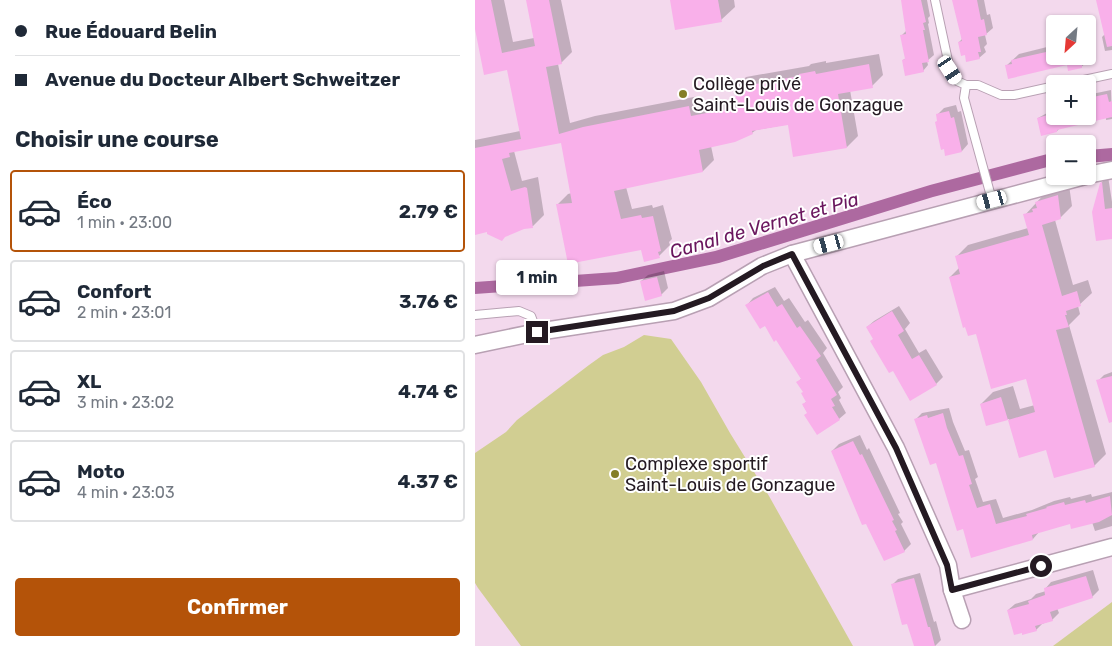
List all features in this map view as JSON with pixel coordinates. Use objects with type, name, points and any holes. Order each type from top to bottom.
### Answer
[{"type":"street","points":[[1096,174],[1112,170]]},
{"type":"street","points":[[475,345],[537,332],[674,311],[709,298],[763,266],[792,254],[1051,185]]},
{"type":"street","points":[[792,254],[896,448],[947,565],[952,590],[962,620]]},
{"type":"street","points":[[952,590],[1112,547]]},
{"type":"lane","points":[[935,0],[950,70],[957,81],[966,85],[978,85],[1001,95],[1014,95],[1046,88]]},
{"type":"lane","points":[[1096,77],[1112,74]]},
{"type":"lane","points":[[966,85],[964,98],[992,200]]},
{"type":"lane","points":[[475,315],[519,311],[531,316],[537,332]]},
{"type":"shaded area","points":[[1112,148],[1112,161],[1096,162],[1096,149]]},
{"type":"shaded area","name":"Canal de Vernet et Pia","points":[[1046,154],[1046,167],[933,197],[719,263],[618,284],[475,294],[475,282],[616,272],[715,251],[930,185]]},
{"type":"shaded area","name":"Complexe sportif Saint-Louis de Gonzague","points":[[644,335],[671,339],[701,382],[769,496],[853,646],[521,646],[478,588],[475,583],[475,453],[506,432],[517,420],[603,355],[624,347]]},
{"type":"shaded area","points":[[1112,602],[1112,646],[1053,646]]},
{"type":"building","points":[[475,0],[491,0],[502,53],[535,46],[526,0],[549,0],[562,64],[546,67],[559,134],[583,127],[689,106],[691,116],[738,107],[734,88],[799,76],[799,74],[815,71],[816,74],[869,64],[873,88],[838,94],[847,148],[793,157],[788,125],[752,131],[753,134],[735,142],[699,150],[703,172],[614,191],[621,219],[641,215],[642,218],[653,216],[661,251],[658,252],[660,258],[644,262],[641,250],[568,264],[556,204],[572,203],[561,143],[509,153],[510,157],[502,159],[511,191],[527,188],[533,228],[524,229],[505,237],[502,241],[487,234],[487,232],[475,235],[475,148],[521,139],[507,70],[484,75],[475,29]]},
{"type":"building","points":[[670,0],[718,0],[722,22],[675,30]]},
{"type":"building","points":[[901,0],[921,0],[926,22],[923,23],[925,30],[923,30],[929,62],[922,63],[924,72],[905,76],[902,60],[905,59],[900,35],[906,34]]},
{"type":"building","points":[[952,0],[977,0],[981,20],[984,19],[987,35],[978,37],[981,52],[978,52],[980,59],[966,62],[965,55],[961,56],[958,42],[962,41]]},
{"type":"building","points":[[1096,0],[1112,0],[1112,46],[1107,47]]},
{"type":"building","points":[[1046,52],[1046,65],[1067,65],[1008,79],[1005,65],[1012,64],[1011,60]]},
{"type":"building","points":[[1067,65],[1082,65],[1082,68],[1068,71]]},
{"type":"building","points":[[1107,94],[1109,102],[1112,101],[1112,117],[1096,121],[1096,96]]},
{"type":"building","points":[[949,111],[951,118],[954,117],[962,152],[945,156],[944,149],[941,150],[935,122],[937,121],[936,114]]},
{"type":"building","points":[[1046,116],[1046,125],[1078,125],[1041,136],[1037,118]]},
{"type":"building","points":[[1102,182],[1105,209],[1112,208],[1112,239],[1096,241],[1092,212],[1100,183]]},
{"type":"building","points":[[1058,195],[1061,219],[1042,225],[1062,296],[1077,291],[1081,306],[1066,311],[1067,315],[1065,315],[1069,327],[1056,330],[1095,467],[1054,478],[1046,450],[1019,458],[1008,420],[1035,412],[1026,379],[991,389],[976,334],[968,336],[965,327],[963,328],[949,277],[960,274],[955,256],[1029,235],[1023,214],[1033,212],[1032,209],[1037,208],[1035,202]]},
{"type":"building","points":[[657,277],[662,296],[645,301],[640,281]]},
{"type":"building","points":[[768,292],[777,307],[782,304],[797,328],[800,326],[821,356],[816,360],[837,395],[831,399],[835,406],[832,407],[840,420],[817,435],[804,415],[807,413],[802,404],[806,402],[801,393],[803,392],[796,382],[801,379],[776,340],[774,342],[765,326],[760,329],[745,305]]},
{"type":"building","points":[[892,311],[904,331],[898,335],[912,359],[919,355],[937,385],[910,401],[893,371],[889,373],[870,341],[873,339],[866,327]]},
{"type":"building","points":[[1112,376],[1112,422],[1109,423],[1096,380]]},
{"type":"building","points":[[1001,397],[1008,420],[986,426],[980,404]]},
{"type":"building","points":[[943,413],[959,456],[963,455],[972,484],[969,485],[977,508],[990,504],[996,524],[1027,516],[1026,514],[1064,502],[1065,505],[1085,500],[1086,503],[1110,496],[1112,515],[1099,522],[1071,529],[1070,524],[1032,535],[1033,540],[971,558],[963,529],[957,531],[936,463],[930,465],[914,419],[927,415],[928,418]]},
{"type":"building","points":[[853,441],[860,455],[862,454],[894,520],[892,521],[897,530],[895,531],[905,552],[884,561],[866,524],[862,525],[831,451]]},
{"type":"building","points":[[1086,576],[1093,598],[1050,612],[1053,621],[1035,626],[1037,631],[1014,635],[1007,610],[1029,604],[1028,601],[1045,595],[1044,588]]},
{"type":"building","points":[[914,578],[935,646],[914,646],[907,624],[902,625],[891,584]]},
{"type":"place","name":"Collège privé Saint-Louis de Gonzague","points":[[683,94]]},
{"type":"place","name":"Complexe sportif Saint-Louis de Gonzague","points":[[615,474]]},
{"type":"route","points":[[537,332],[674,311],[709,298],[747,274],[792,254],[896,448],[947,565],[952,590],[1041,566]]}]
